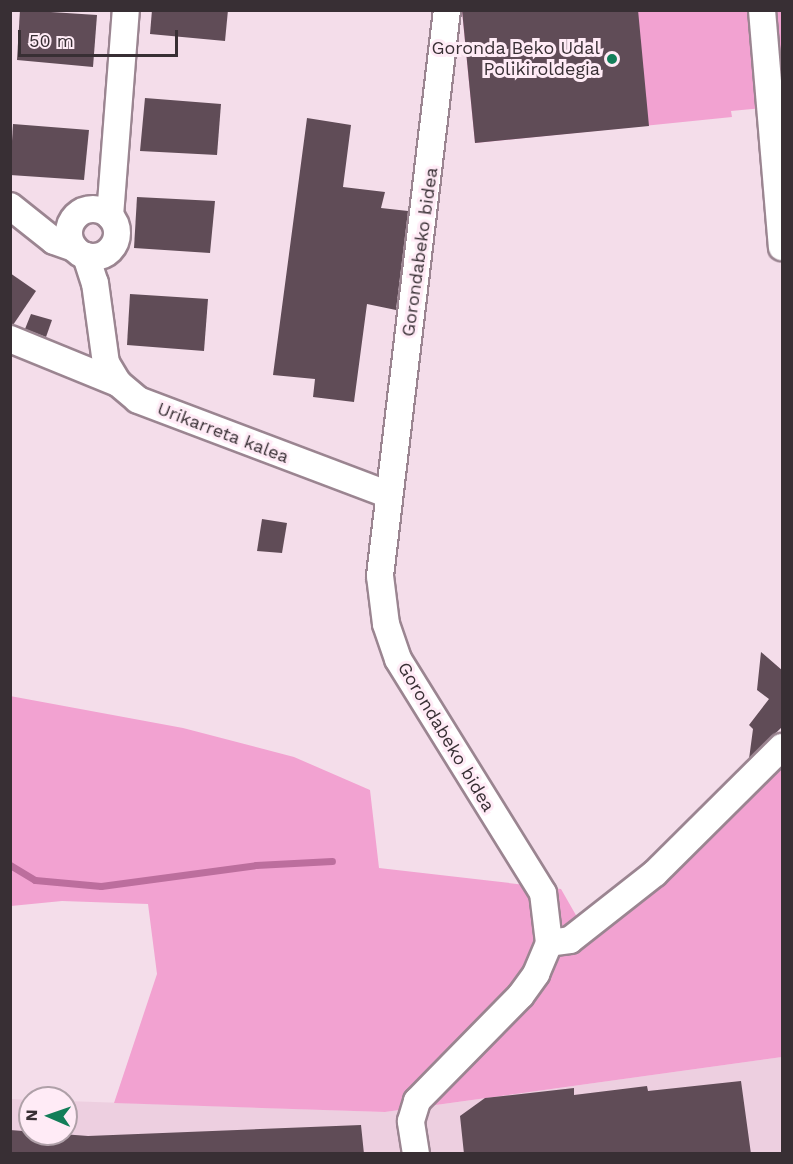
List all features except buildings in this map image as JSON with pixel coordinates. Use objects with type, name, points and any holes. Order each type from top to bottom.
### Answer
[{"type":"street","points":[[103,212],[113,178],[126,10]]},
{"type":"street","name":"Gorondabeko bidea","points":[[416,1154],[411,1121],[417,1101],[521,995],[536,975],[549,943],[543,893],[398,658],[386,624],[380,576],[387,494],[430,180],[447,10]]},
{"type":"street","points":[[762,10],[783,247]]},
{"type":"street","points":[[10,206],[54,241],[80,252],[101,255],[113,246],[117,230],[103,212]]},
{"type":"street","points":[[80,252],[70,225],[80,212],[103,212]]},
{"type":"street","name":"Urikarreta kalea","points":[[100,330],[113,246]]},
{"type":"street","name":"Urikarreta kalea","points":[[80,252],[95,283],[106,363],[118,383],[138,400],[387,494]]},
{"type":"street","points":[[10,339],[118,383]]},
{"type":"street","points":[[549,943],[570,940],[655,873],[783,747]]},
{"type":"shaded area","name":"Goronda Beko Udal Polikiroldegia","points":[[462,11],[752,11],[763,108],[731,111],[732,117],[475,143]]},
{"type":"shaded area","points":[[775,11],[782,11],[782,102]]},
{"type":"shaded area","points":[[10,696],[183,728],[294,757],[370,790],[379,868],[561,889],[577,917],[713,820],[782,747],[782,1057],[385,1112],[114,1103],[157,974],[148,904],[62,901],[11,906]]},
{"type":"shaded area","points":[[782,1057],[782,1153],[11,1154],[11,1099],[18,1099],[18,1146],[78,1146],[78,1101],[385,1112]]},
{"type":"waterway","points":[[10,865],[35,880],[101,886],[256,865],[332,861]]},
{"type":"place","name":"Goronda Beko Udal Polikiroldegia","points":[[612,59]]}]
